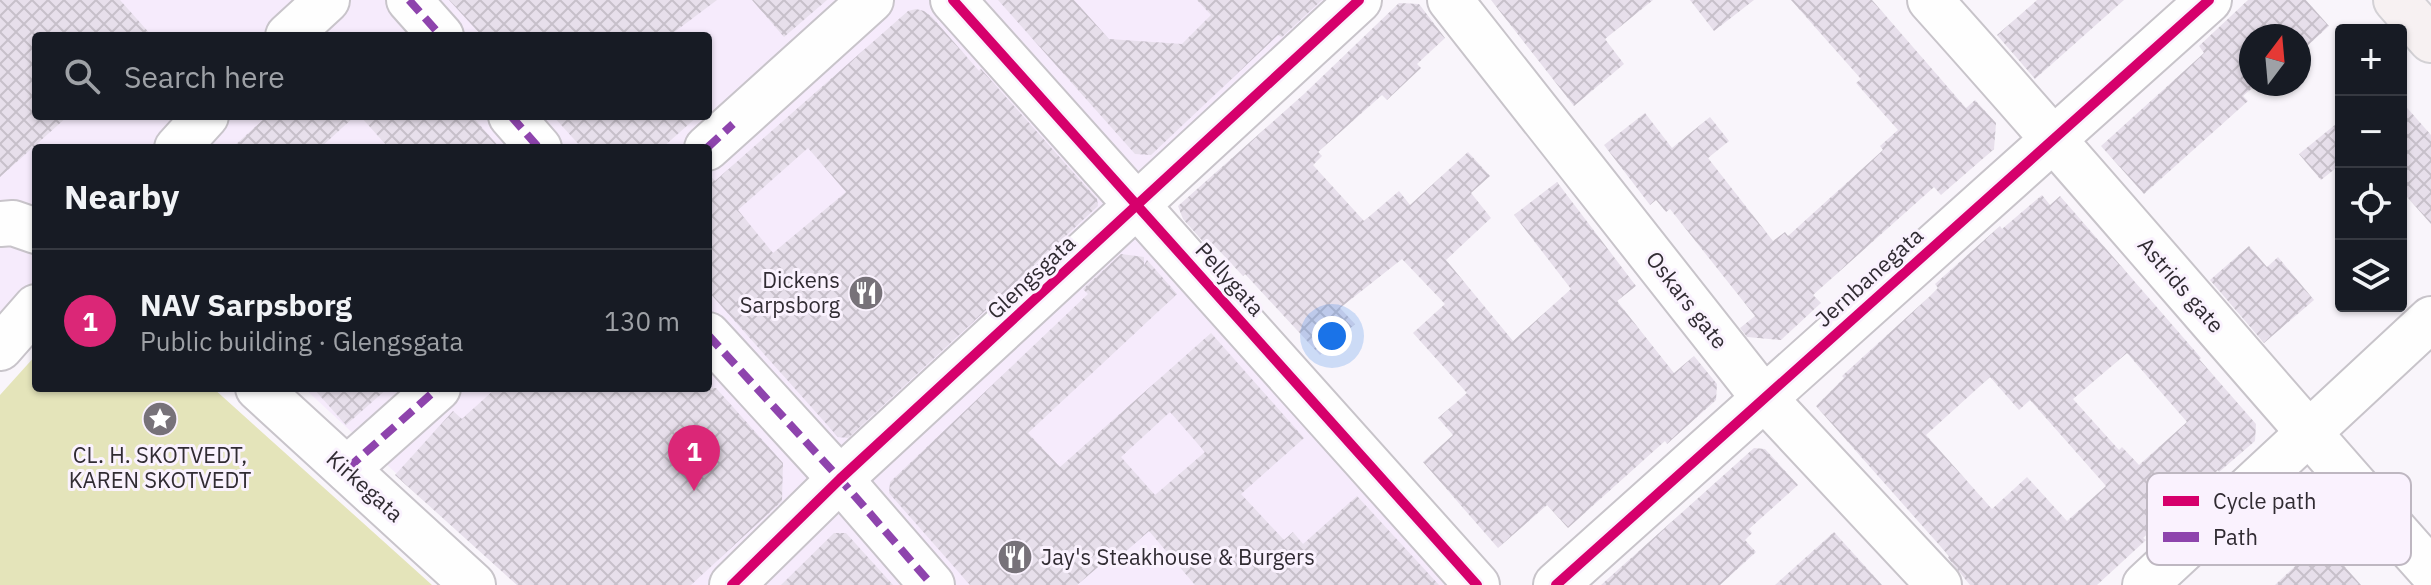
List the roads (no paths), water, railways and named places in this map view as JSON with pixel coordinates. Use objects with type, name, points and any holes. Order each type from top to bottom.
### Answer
[{"type":"main road","points":[[2396,0],[2431,40]]},
{"type":"street","points":[[292,32],[327,0]]},
{"type":"street","points":[[409,0],[437,32]]},
{"type":"street","points":[[720,136],[871,0]]},
{"type":"street","name":"Pellygata","points":[[953,0],[1477,585]]},
{"type":"street","name":"Glengsgata","points":[[732,585],[840,479],[1359,0]]},
{"type":"street","name":"Oskars gate","points":[[1450,0],[1763,397],[1939,585]]},
{"type":"street","name":"Astrids gate","points":[[1930,0],[2055,139],[2343,473]]},
{"type":"street","name":"Jernbanegata","points":[[1556,585],[2209,0]]},
{"type":"street","points":[[181,144],[202,120]]},
{"type":"street","points":[[514,120],[536,144]]},
{"type":"street","points":[[0,224],[13,223],[32,230]]},
{"type":"street","points":[[0,348],[32,312]]},
{"type":"street","points":[[2266,473],[2431,319]]},
{"type":"street","points":[[712,339],[932,585]]},
{"type":"street","name":"Kirkegata","points":[[262,392],[473,585]]},
{"type":"street","points":[[347,469],[434,392]]},
{"type":"street","name":"Astrids gate","points":[[2411,549],[2431,571]]},
{"type":"street","points":[[2145,585],[2167,565]]},
{"type":"place","name":"Dickens Sarpsborg","points":[[866,293]]},
{"type":"place","name":"CL. H. SKOTVEDT, KAREN SKOTVEDT","points":[[160,419]]},
{"type":"place","name":"NAV Sarpsborg","points":[[694,491]]},
{"type":"place","name":"Jay's Steakhouse & Burgers","points":[[1015,557]]}]
